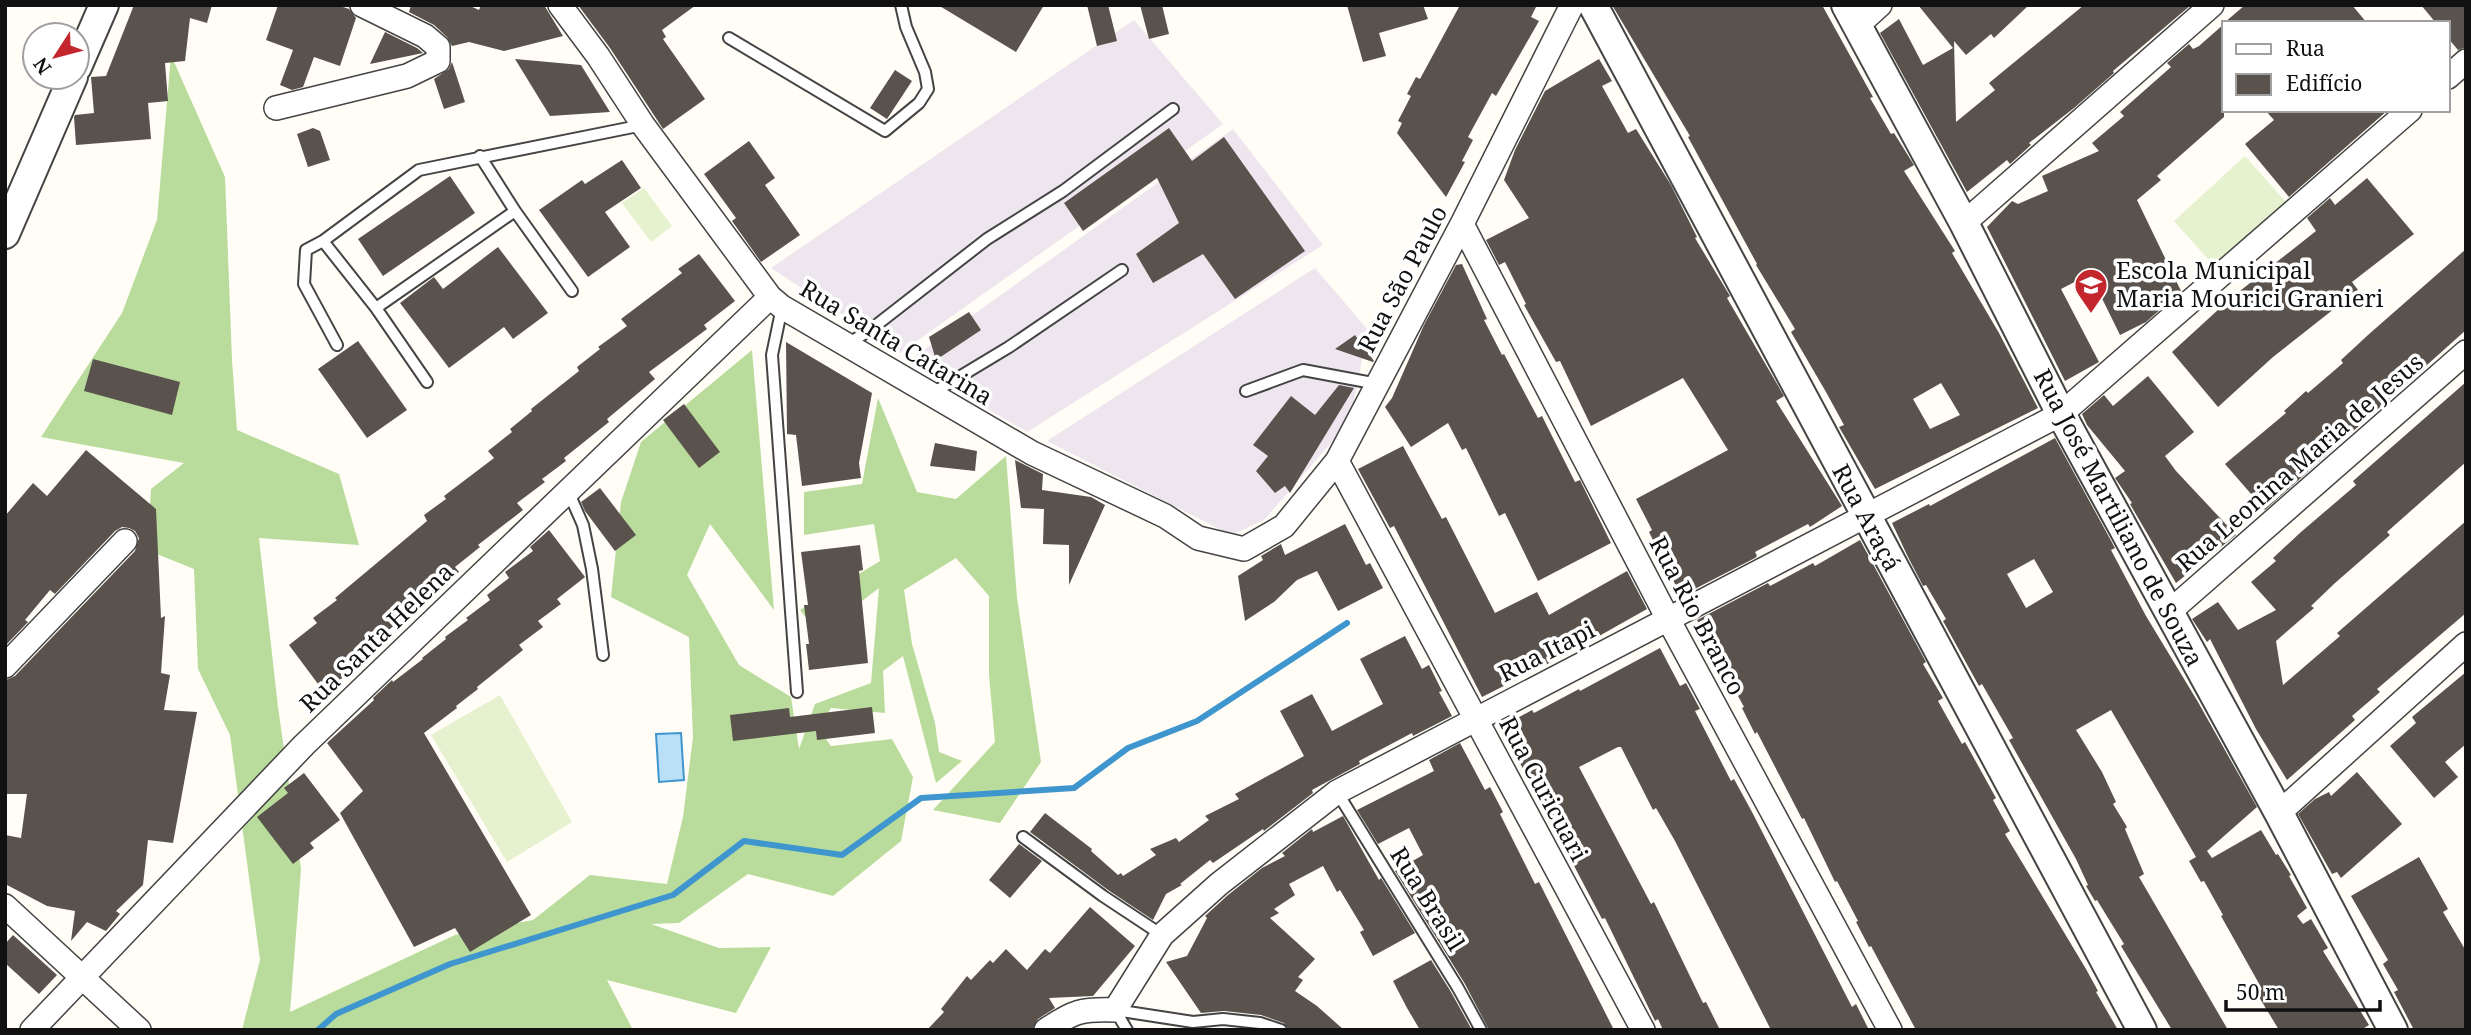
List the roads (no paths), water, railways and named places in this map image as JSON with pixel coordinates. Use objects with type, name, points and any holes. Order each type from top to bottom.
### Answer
[{"type":"street","points":[[91,35],[104,5]]},
{"type":"street","points":[[276,108],[407,76],[438,61],[438,47],[425,36],[362,5]]},
{"type":"street","name":"Rua Santa Catarina","points":[[560,5],[598,56],[643,125],[776,302],[1032,453],[1165,516],[1198,538],[1244,549]]},
{"type":"street","name":"Rua São Paulo","points":[[1244,549],[1284,526],[1337,461],[1462,224],[1572,5]]},
{"type":"street","name":"Rua Araçá","points":[[1593,5],[2142,1030]]},
{"type":"street","points":[[1852,15],[1881,5]]},
{"type":"street","points":[[1964,223],[2212,5]]},
{"type":"street","name":"Rua José Martiliano de Souza","points":[[1852,15],[1964,223],[2061,414],[2279,813],[2393,1030]]},
{"type":"street","points":[[2450,74],[2466,61]]},
{"type":"street","points":[[5,234],[67,91]]},
{"type":"street","name":"Rua Itapi","points":[[1121,1020],[1161,935],[1219,884],[1337,792],[2061,414],[2408,112]]},
{"type":"street","name":"Rua Rio Branco","points":[[1462,224],[1668,619],[1890,1030]]},
{"type":"street","name":"Rua Santa Helena","points":[[32,1030],[304,745],[568,491],[776,302]]},
{"type":"street","name":"Rua Leonina Maria de Jesus","points":[[2168,613],[2466,352]]},
{"type":"street","name":"Rua Curicuari","points":[[1337,461],[1643,1030]]},
{"type":"street","points":[[5,666],[125,541]]},
{"type":"street","points":[[2279,813],[2466,644]]},
{"type":"street","points":[[5,905],[139,1030]]},
{"type":"street","points":[[1046,1030],[1076,1012],[1090,1009],[1121,1020]]},
{"type":"lane","points":[[729,38],[885,131],[919,103],[928,89],[925,72],[906,27],[901,5]]},
{"type":"lane","points":[[845,345],[870,331],[987,239],[1063,191],[1173,109]]},
{"type":"lane","points":[[337,345],[304,284],[306,250],[419,170],[643,125]]},
{"type":"lane","points":[[480,156],[572,291]]},
{"type":"lane","points":[[376,308],[515,211]]},
{"type":"lane","points":[[323,240],[376,308],[427,382]]},
{"type":"lane","points":[[930,394],[1009,347],[1122,270]]},
{"type":"lane","points":[[776,302],[772,355],[797,692]]},
{"type":"lane","points":[[1246,391],[1303,370],[1378,384]]},
{"type":"lane","points":[[568,491],[583,525],[592,569],[603,655]]},
{"type":"lane","name":"Rua Brasil","points":[[1337,792],[1481,1030]]},
{"type":"lane","points":[[1023,837],[1161,935]]},
{"type":"lane","points":[[1121,1020],[1223,1019],[1259,1023],[1280,1030]]},
{"type":"water","points":[[681,733],[684,780],[659,782],[656,734]]},
{"type":"waterway","points":[[318,1030],[336,1014],[450,964],[673,895],[744,841],[842,855],[921,798],[1074,788],[1128,748],[1197,721],[1347,623]]},
{"type":"place","name":"Escola Municipal Maria Mourici Granieri","points":[[2091,315]]}]
